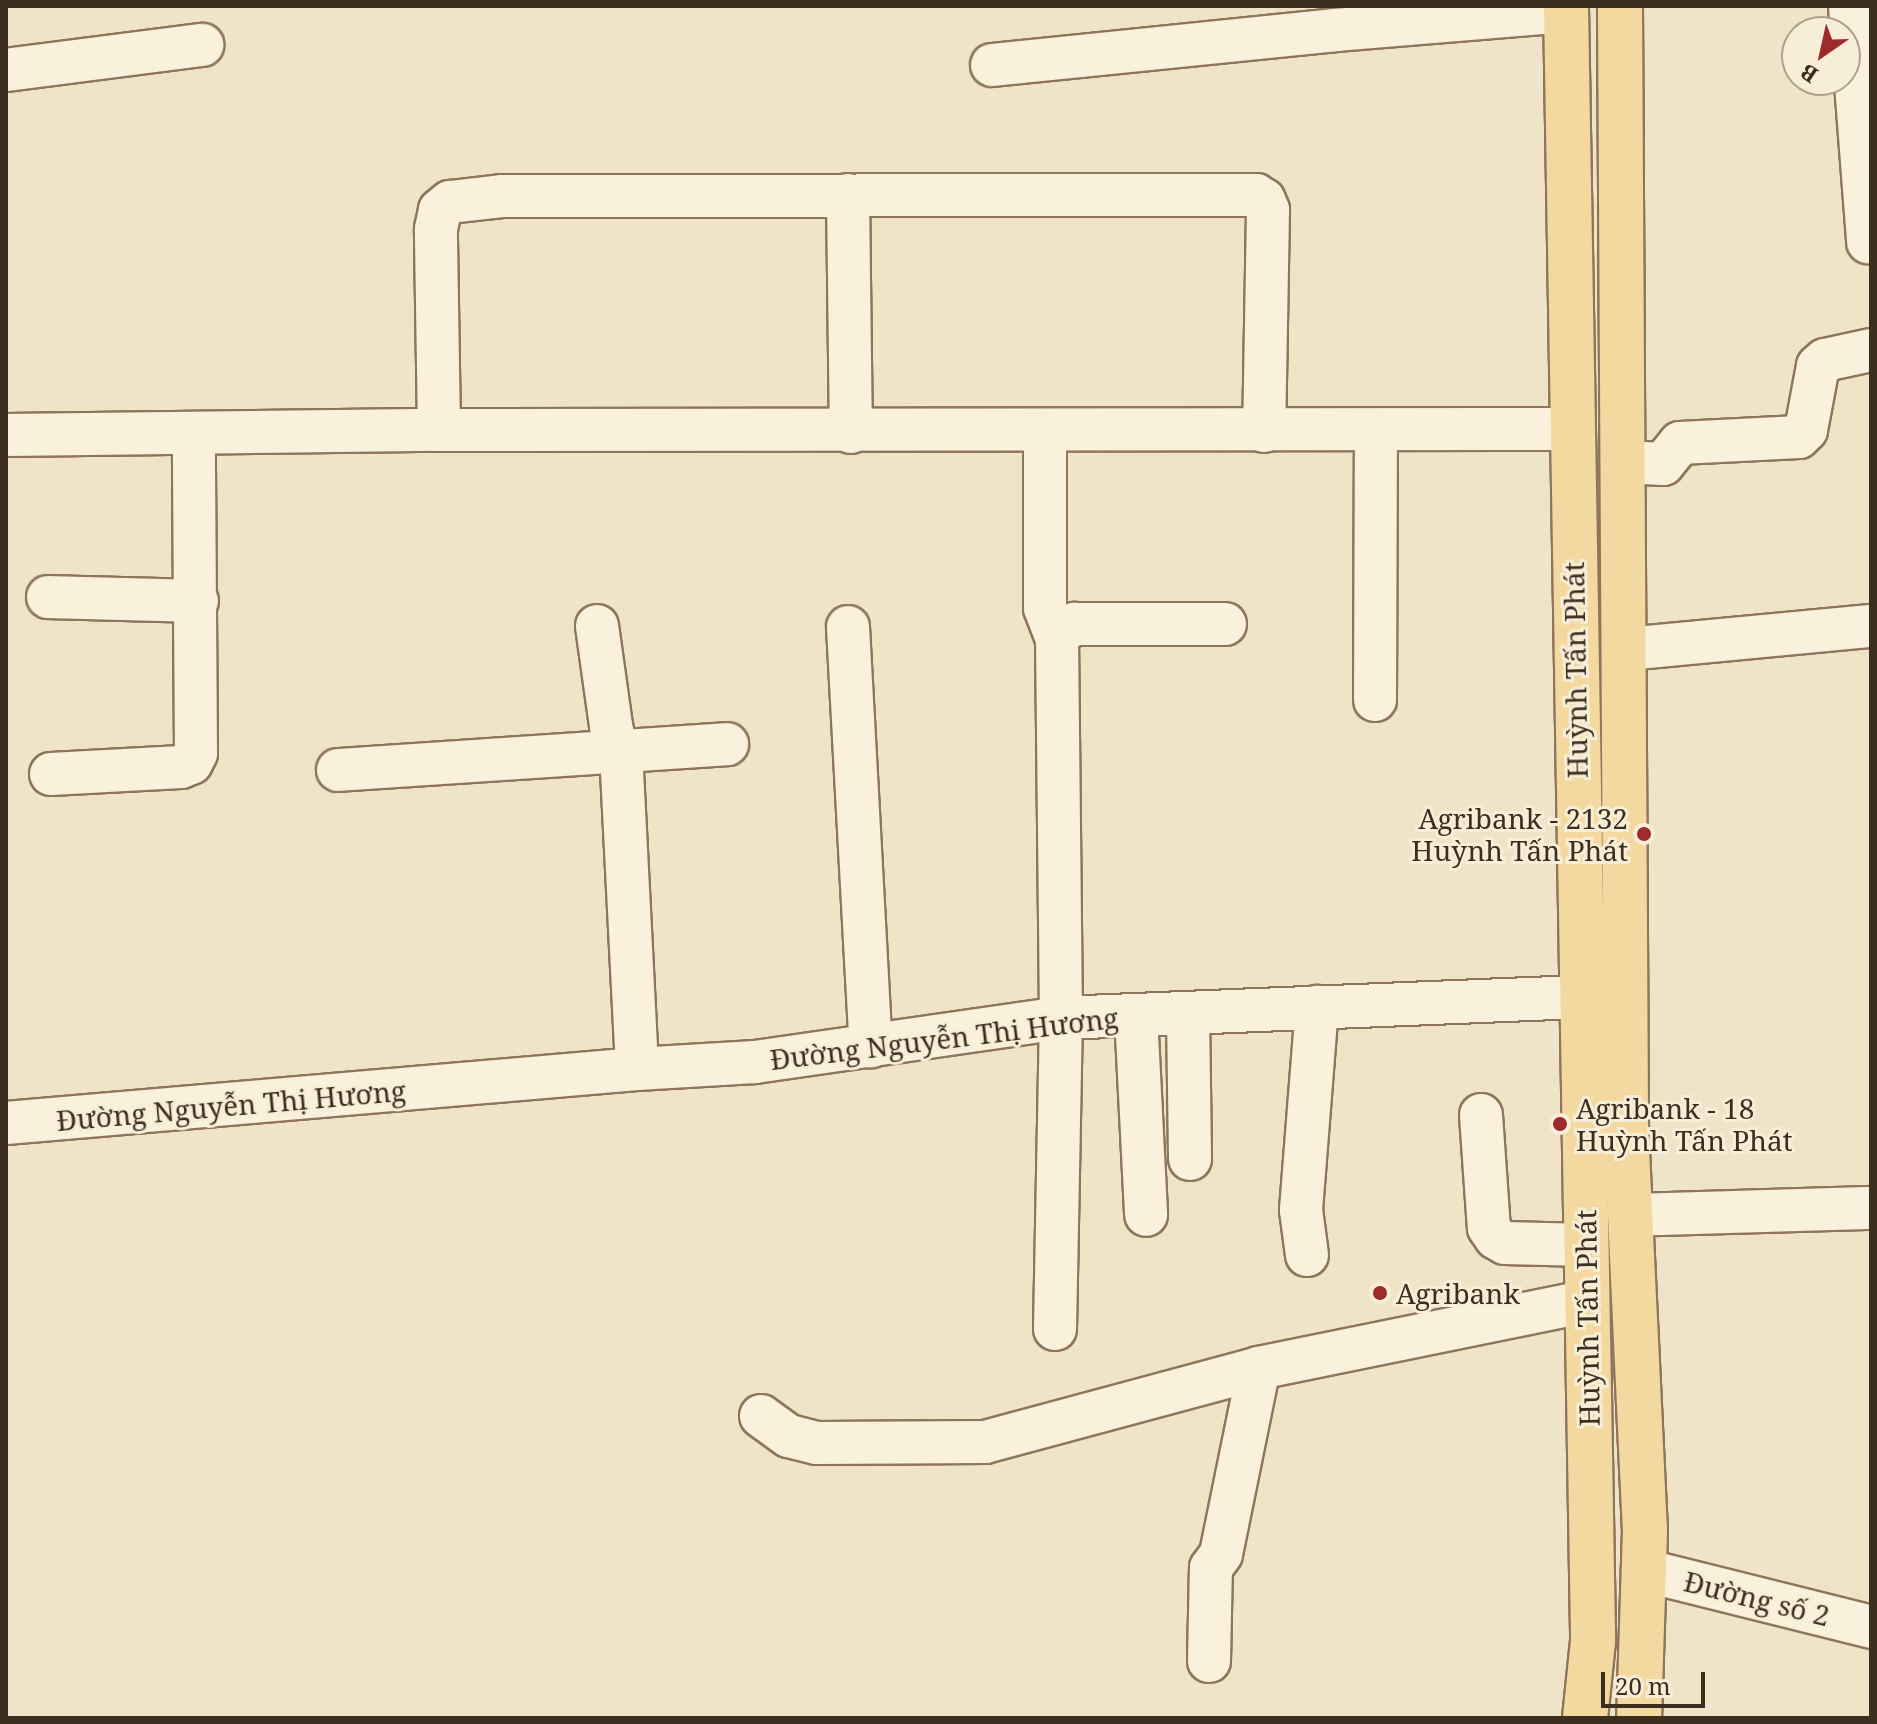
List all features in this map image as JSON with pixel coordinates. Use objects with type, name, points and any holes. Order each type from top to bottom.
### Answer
[{"type":"main road","name":"Huỳnh Tấn Phát","points":[[1620,6],[1630,1215],[1643,1570],[1639,1718]]},
{"type":"main road","name":"Huỳnh Tấn Phát","points":[[1566,9],[1593,1641],[1585,1718]]},
{"type":"main road","points":[[1580,997],[1627,998]]},
{"type":"street","points":[[1850,6],[1868,242]]},
{"type":"street","points":[[992,65],[1566,9]]},
{"type":"street","points":[[6,70],[202,45]]},
{"type":"street","points":[[848,195],[851,432]]},
{"type":"street","points":[[439,430],[436,229],[440,210],[450,202],[502,196],[1256,195],[1264,200],[1268,210],[1264,431]]},
{"type":"street","points":[[1624,462],[1663,464],[1680,443],[1799,437],[1806,430],[1818,366],[1825,360],[1871,350]]},
{"type":"street","points":[[6,435],[439,430],[1045,432],[1571,429]]},
{"type":"street","points":[[1375,700],[1376,431]]},
{"type":"street","points":[[1045,432],[1045,608],[1057,639],[1061,1018],[1055,1329]]},
{"type":"street","points":[[51,774],[181,767],[191,763],[196,753],[194,435]]},
{"type":"street","points":[[48,597],[197,601]]},
{"type":"street","points":[[1057,639],[1075,624],[1225,624]]},
{"type":"street","points":[[597,626],[611,726],[619,751],[637,1069]]},
{"type":"street","points":[[1626,649],[1871,626]]},
{"type":"street","points":[[848,627],[871,1046]]},
{"type":"street","points":[[338,770],[727,744]]},
{"type":"street","name":"Đường Nguyễn Thị Hương","points":[[6,1123],[456,1087],[637,1069],[755,1062],[1061,1018],[1580,997]]},
{"type":"street","points":[[1307,1255],[1301,1210],[1317,1007]]},
{"type":"street","points":[[1188,1013],[1190,1159]]},
{"type":"street","points":[[1136,1015],[1146,1215]]},
{"type":"street","points":[[1481,1115],[1489,1228],[1496,1238],[1505,1243],[1586,1245]]},
{"type":"street","points":[[1630,1215],[1871,1208]]},
{"type":"street","points":[[761,1416],[789,1436],[817,1443],[985,1442],[1259,1368],[1587,1301]]},
{"type":"street","points":[[1209,1661],[1211,1568],[1221,1554],[1259,1368]]},
{"type":"street","name":"Đường số 2","points":[[1643,1570],[1871,1627]]},
{"type":"place","name":"Agribank - 2132 Huỳnh Tấn Phát","points":[[1644,834]]},
{"type":"place","name":"Agribank - 18 Huỳnh Tấn Phát","points":[[1560,1124]]},
{"type":"place","name":"Agribank","points":[[1380,1293]]}]
